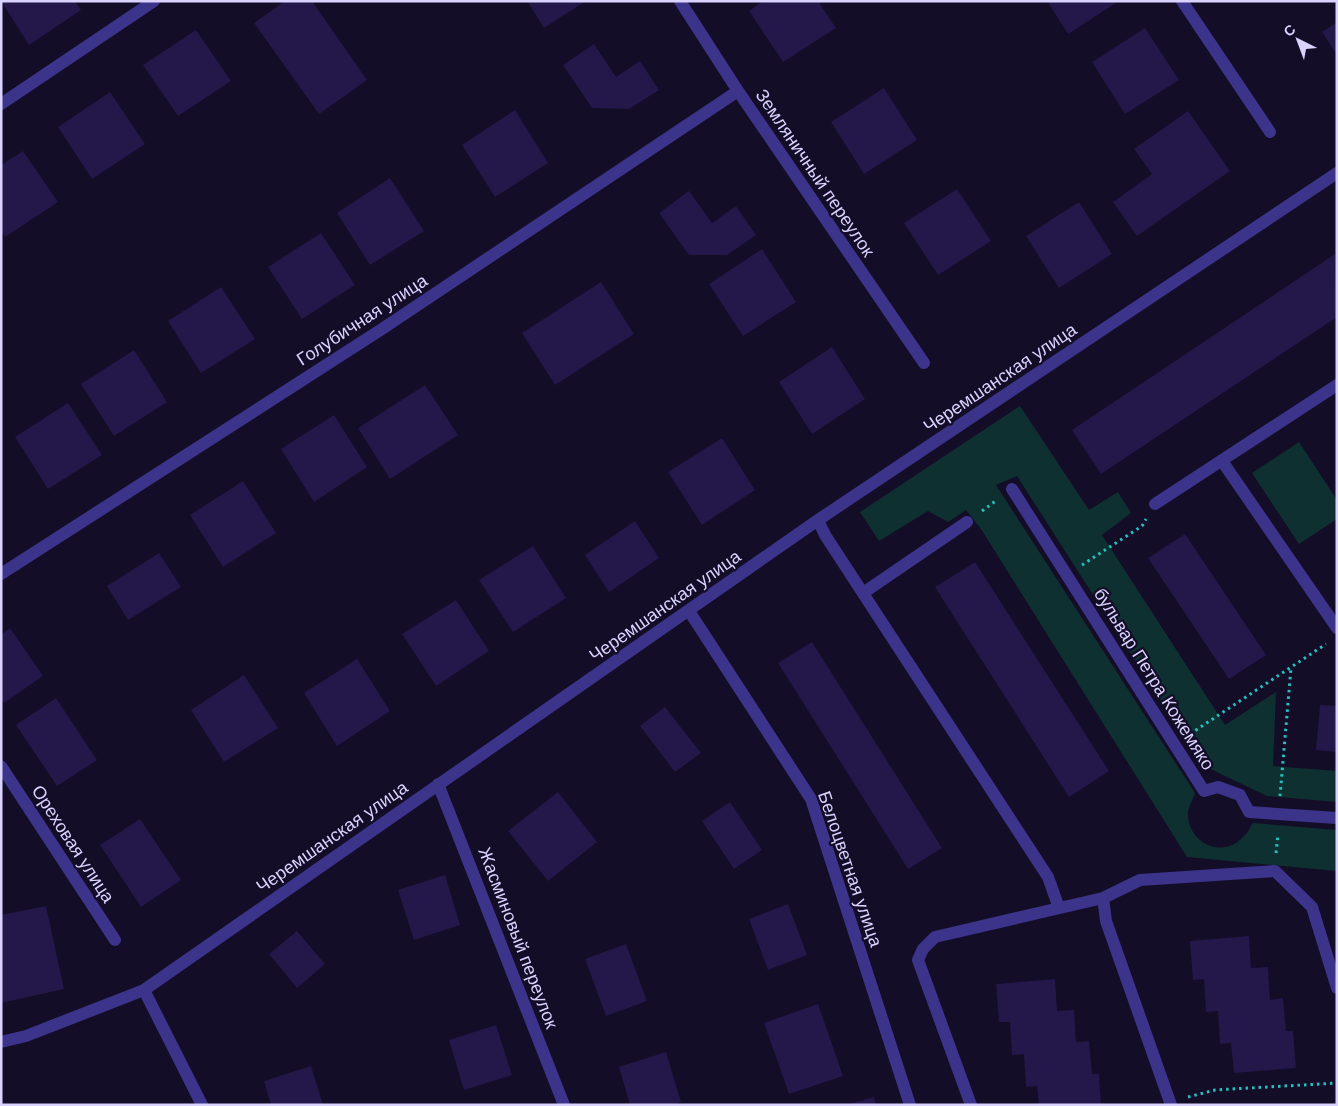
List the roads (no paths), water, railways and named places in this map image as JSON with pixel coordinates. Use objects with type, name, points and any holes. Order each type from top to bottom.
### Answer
[{"type":"street","points":[[1,104],[154,1]]},
{"type":"street","name":"Земляничный переулок","points":[[680,1],[738,91],[924,363]]},
{"type":"street","points":[[1182,1],[1270,132]]},
{"type":"street","name":"Голубичная улица","points":[[1,574],[382,329],[738,91]]},
{"type":"street","name":"Черемшанская улица","points":[[1,1042],[26,1036],[144,990],[818,520],[1337,173]]},
{"type":"street","points":[[1155,504],[1337,385]]},
{"type":"street","points":[[1222,461],[1337,628]]},
{"type":"street","name":"бульвар Петра Кожемяко","points":[[1012,489],[1204,791],[1218,786],[1240,795],[1249,812],[1337,818]]},
{"type":"street","points":[[818,520],[825,535],[1048,876],[1059,908]]},
{"type":"street","points":[[863,593],[967,522]]},
{"type":"street","name":"Белоцветная улица","points":[[689,611],[810,799],[910,1105]]},
{"type":"street","name":"Ореховая улица","points":[[1,766],[115,940]]},
{"type":"street","name":"Жасминовый переулок","points":[[438,784],[564,1105]]},
{"type":"street","points":[[971,1105],[918,960],[923,949],[935,937],[1103,898],[1140,880],[1275,871],[1312,907],[1337,988]]},
{"type":"street","points":[[1103,898],[1106,921],[1171,1103]]},
{"type":"street","points":[[144,990],[202,1105]]}]
